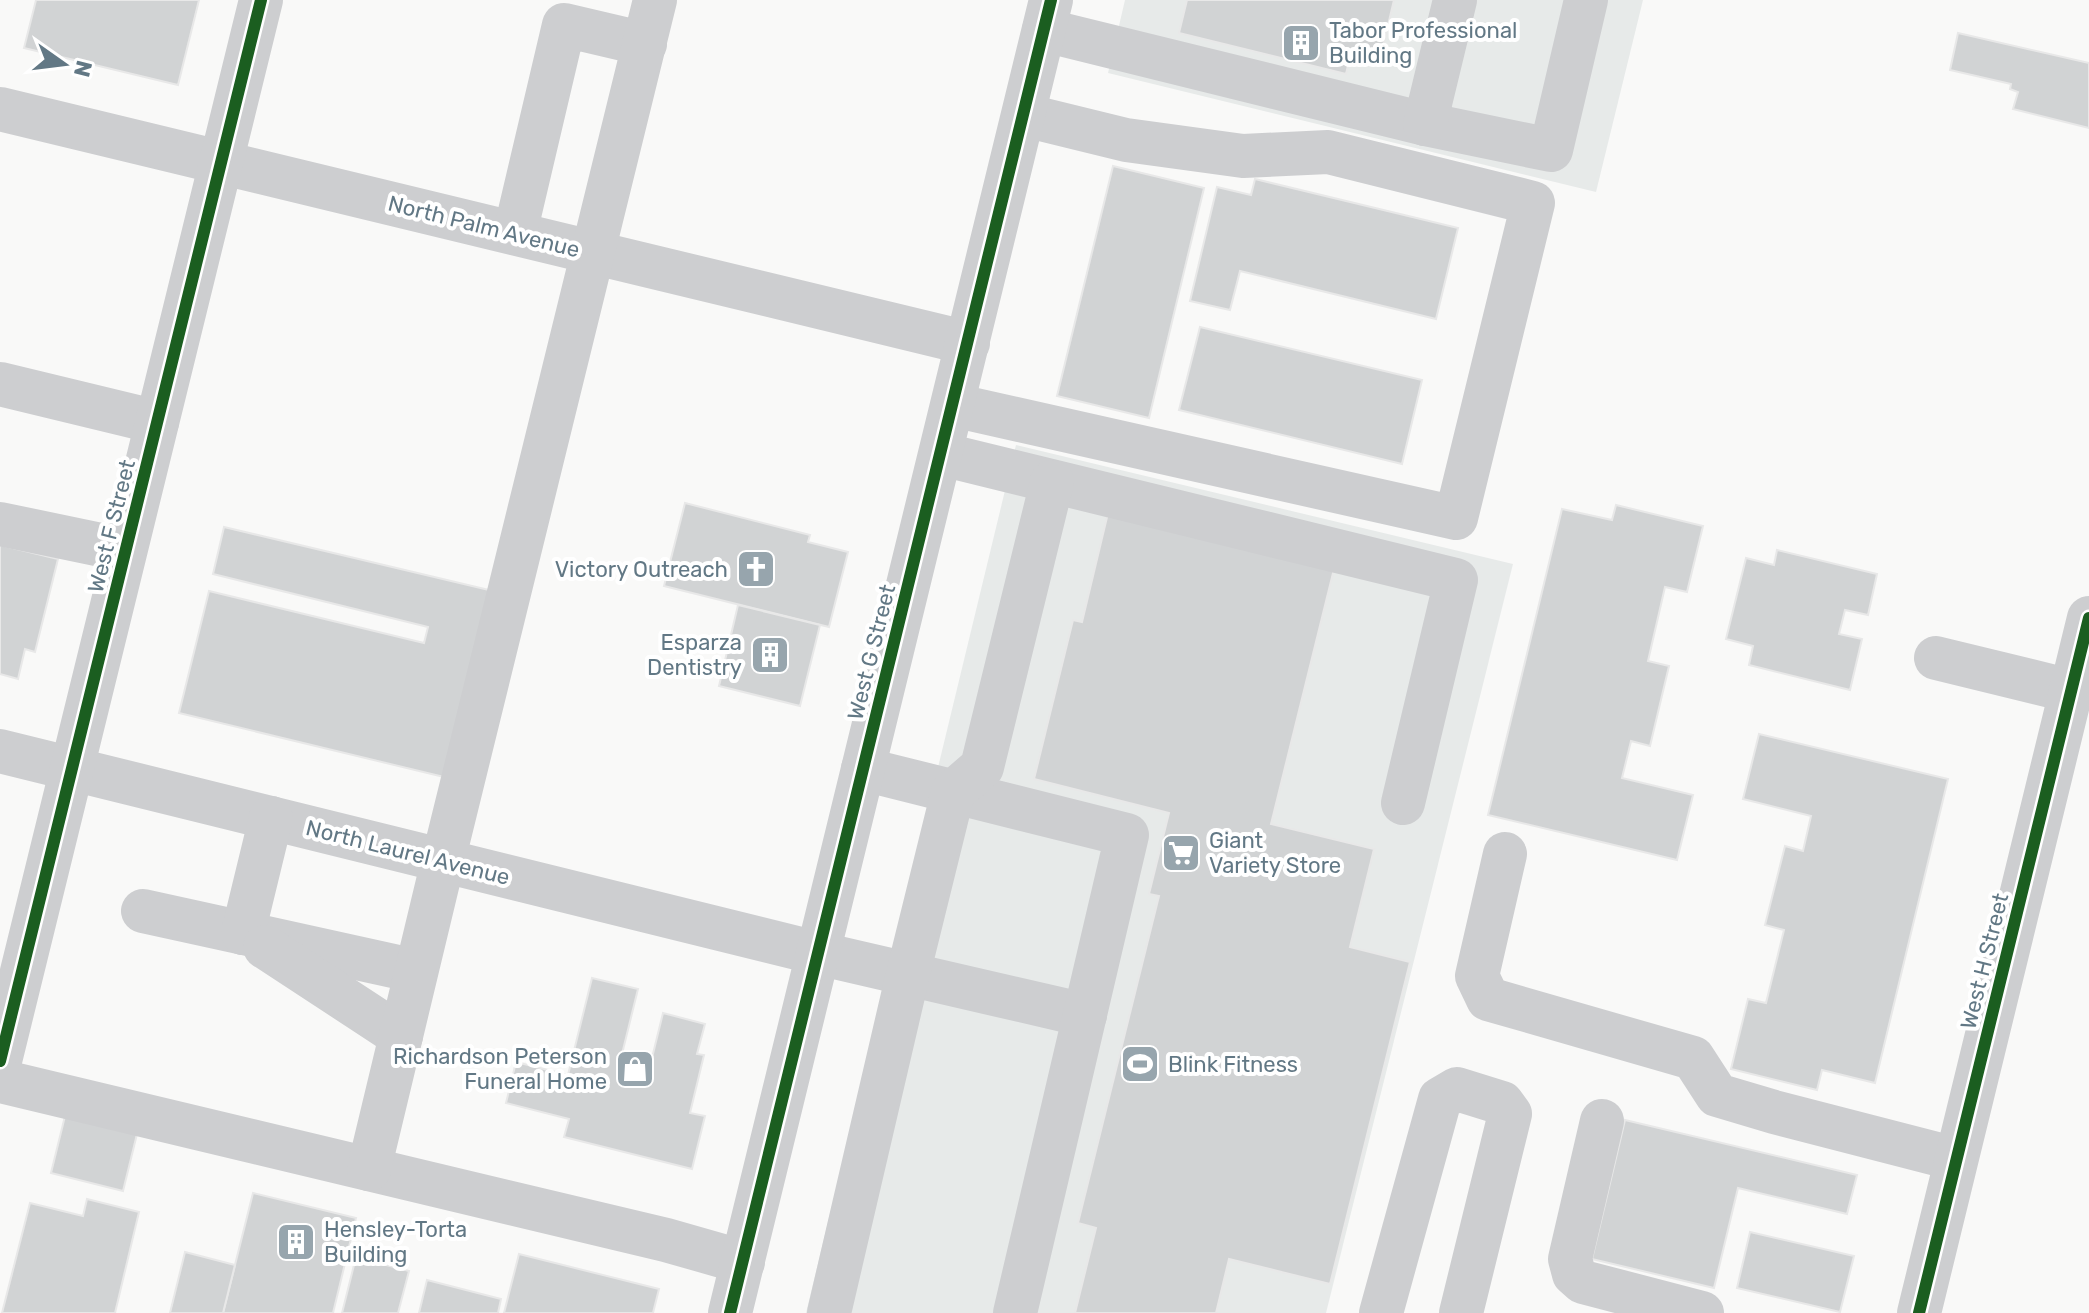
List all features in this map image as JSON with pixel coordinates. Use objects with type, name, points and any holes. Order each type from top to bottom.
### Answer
[{"type":"street","name":"West F Street","points":[[0,1061],[6,1015],[73,769],[261,0]]},
{"type":"street","points":[[369,1169],[655,0]]},
{"type":"street","points":[[1425,124],[1455,0]]},
{"type":"street","points":[[1048,15],[1425,124],[1551,150],[1586,0]]},
{"type":"street","name":"West G Street","points":[[730,1313],[1048,15]]},
{"type":"street","points":[[515,233],[564,25],[645,44]]},
{"type":"street","name":"North Palm Avenue","points":[[0,109],[968,343]]},
{"type":"street","points":[[953,405],[1456,518],[1533,203],[1328,152],[1243,156],[1126,140],[1024,115]]},
{"type":"street","points":[[0,384],[157,422]]},
{"type":"street","points":[[941,454],[1456,580],[1403,803]]},
{"type":"street","points":[[829,1313],[953,792],[982,767],[1052,482]]},
{"type":"street","points":[[0,524],[125,550]]},
{"type":"street","name":"West H Street","points":[[1919,1313],[1956,1159],[2075,712],[2089,618]]},
{"type":"street","points":[[1936,658],[2075,712]]},
{"type":"street","name":"North Laurel Avenue","points":[[0,751],[817,953],[1085,1015]]},
{"type":"street","points":[[863,769],[1127,835],[1015,1313]]},
{"type":"street","points":[[243,933],[271,818]]},
{"type":"street","points":[[1505,854],[1477,976],[1488,999],[1693,1058],[1717,1095],[1956,1159]]},
{"type":"street","points":[[143,911],[416,971]]},
{"type":"street","points":[[243,933],[401,1036]]},
{"type":"street","points":[[0,1081],[666,1240],[743,1262]]},
{"type":"street","points":[[1381,1313],[1440,1099],[1457,1089],[1502,1103],[1510,1114],[1461,1313]]},
{"type":"street","points":[[1602,1121],[1570,1259],[1574,1274],[1583,1282],[1702,1313]]},
{"type":"shaded area","points":[[1125,0],[1643,0],[1596,192],[1108,73]]},
{"type":"shaded area","points":[[1016,445],[1513,564],[1326,1313],[806,1313]]},
{"type":"building","points":[[36,0],[199,0],[178,85],[24,48]]},
{"type":"building","name":"Tabor Professional Building","points":[[1187,0],[1394,0],[1380,59],[1351,53],[1346,74],[1179,33]]},
{"type":"building","points":[[1958,33],[2089,63],[2089,128],[2013,109],[2018,92],[2010,89],[2011,84],[1950,70]]},
{"type":"building","points":[[1113,166],[1204,188],[1149,418],[1057,396]]},
{"type":"building","points":[[1255,179],[1458,228],[1436,319],[1240,271],[1230,310],[1190,301],[1217,187],[1251,195]]},
{"type":"building","points":[[1200,327],[1422,380],[1402,464],[1179,410]]},
{"type":"building","name":"Victory Outreach","points":[[685,503],[810,535],[808,542],[848,552],[829,627],[664,586]]},
{"type":"building","points":[[1616,505],[1703,526],[1687,592],[1665,587],[1648,661],[1669,666],[1650,746],[1631,741],[1622,778],[1693,795],[1677,860],[1488,815],[1562,509],[1612,520]]},
{"type":"building","points":[[1108,513],[1334,569],[1271,824],[1374,849],[1350,947],[1410,962],[1330,1284],[1229,1259],[1216,1313],[1075,1313],[1096,1228],[1078,1223],[1159,896],[1149,894],[1169,813],[1034,779],[1073,620],[1082,622]]},
{"type":"building","points":[[224,527],[489,590],[444,777],[179,713],[209,591],[424,643],[428,627],[213,574]]},
{"type":"building","points":[[0,545],[58,559],[35,652],[25,649],[18,679],[0,674]]},
{"type":"building","points":[[1777,550],[1877,574],[1868,615],[1845,610],[1839,634],[1862,639],[1850,690],[1749,665],[1753,646],[1726,639],[1746,558],[1774,565]]},
{"type":"building","name":"Esparza Dentistry","points":[[738,605],[820,625],[800,706],[719,686]]},
{"type":"building","points":[[1759,734],[1948,779],[1875,1083],[1822,1070],[1817,1090],[1731,1069],[1748,999],[1766,1003],[1784,930],[1765,925],[1785,846],[1803,851],[1811,816],[1743,799]]},
{"type":"building","name":"Richardson Peterson Funeral Home","points":[[592,978],[638,989],[622,1054],[651,1062],[663,1013],[705,1024],[697,1054],[704,1055],[690,1113],[705,1116],[692,1169],[564,1137],[569,1119],[506,1103],[516,1062],[568,1075]]},
{"type":"building","points":[[65,1116],[137,1134],[123,1191],[51,1173]]},
{"type":"building","points":[[1625,1120],[1857,1175],[1847,1214],[1738,1188],[1714,1288],[1592,1259]]},
{"type":"building","name":"Hensley-Torta Building","points":[[253,1193],[356,1218],[333,1313],[223,1313]]},
{"type":"building","points":[[87,1199],[139,1212],[115,1313],[2,1313],[30,1203],[83,1216]]},
{"type":"building","points":[[1750,1232],[1854,1256],[1840,1312],[1737,1288]]},
{"type":"building","points":[[185,1252],[235,1265],[223,1313],[170,1313]]},
{"type":"building","points":[[519,1254],[659,1289],[653,1313],[504,1313]]},
{"type":"building","points":[[356,1257],[409,1271],[398,1313],[342,1313]]},
{"type":"building","points":[[427,1280],[501,1299],[498,1313],[419,1313]]},
{"type":"cycle path","points":[[0,1061],[261,0]]},
{"type":"cycle path","points":[[730,1313],[1051,0]]},
{"type":"cycle path","points":[[1919,1313],[2089,618]]},
{"type":"place","name":"Tabor Professional Building","points":[[1301,43]]},
{"type":"place","name":"Victory Outreach","points":[[756,569]]},
{"type":"place","name":"Esparza Dentistry","points":[[770,655]]},
{"type":"place","name":"Giant Variety Store","points":[[1181,853]]},
{"type":"place","name":"Blink Fitness","points":[[1140,1064]]},
{"type":"place","name":"Richardson Peterson Funeral Home","points":[[635,1069]]},
{"type":"place","name":"Hensley-Torta Building","points":[[296,1242]]}]
